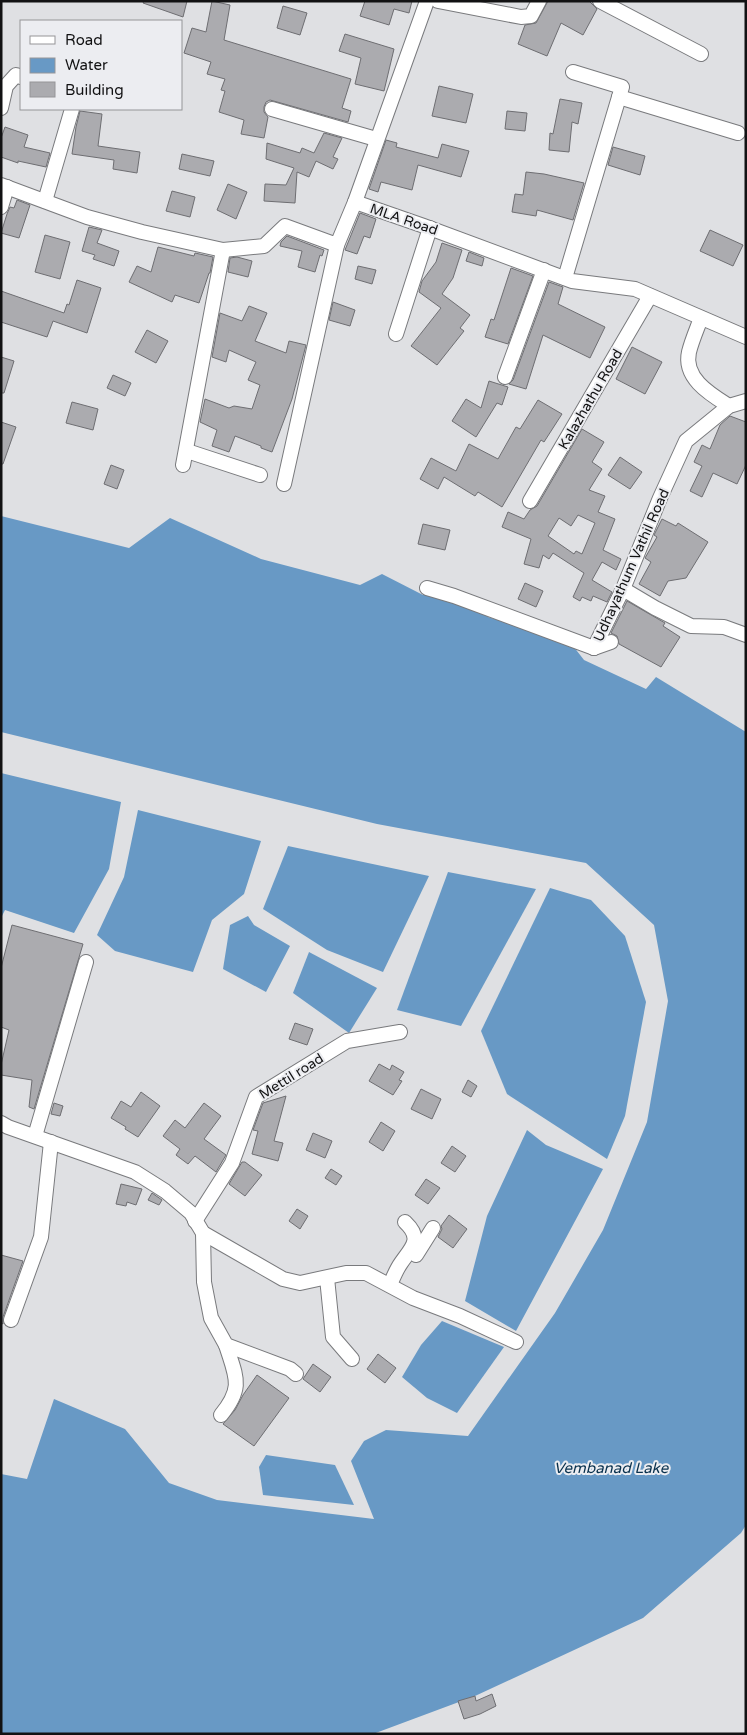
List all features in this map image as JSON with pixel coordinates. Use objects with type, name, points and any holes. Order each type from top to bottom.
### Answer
[{"type":"street","points":[[355,202],[376,139],[428,1]]},
{"type":"street","points":[[438,1],[521,18],[531,16],[539,1]]},
{"type":"street","points":[[600,1],[701,54]]},
{"type":"street","points":[[565,278],[622,87],[573,72]]},
{"type":"street","points":[[1,108],[6,86],[16,75],[20,77]]},
{"type":"street","points":[[619,97],[738,133]]},
{"type":"street","points":[[272,109],[376,139]]},
{"type":"street","points":[[45,201],[72,110]]},
{"type":"street","points":[[1,207],[4,186],[87,217],[223,250],[264,246],[285,226],[336,245]]},
{"type":"street","name":"MLA Road","points":[[284,484],[336,245],[355,202],[572,281],[635,289],[746,337]]},
{"type":"street","points":[[396,334],[430,228]]},
{"type":"street","points":[[183,465],[223,250]]},
{"type":"street","points":[[505,376],[544,270]]},
{"type":"street","name":"Kalazhathu Road","points":[[530,501],[650,296]]},
{"type":"street","points":[[701,318],[689,354],[691,372],[704,390],[729,406]]},
{"type":"street","name":"Udhayathum Vathil Road","points":[[427,588],[454,596],[594,648],[623,589],[660,498],[686,442],[729,406],[746,401]]},
{"type":"street","points":[[187,451],[260,475]]},
{"type":"street","points":[[623,589],[691,626],[724,627],[746,635]]},
{"type":"street","points":[[594,648],[611,642]]},
{"type":"street","points":[[35,1136],[86,962]]},
{"type":"street","name":"Mettil road","points":[[195,1221],[232,1163],[256,1097],[347,1041],[400,1032]]},
{"type":"street","points":[[1,1122],[8,1127],[135,1172],[166,1191],[191,1213],[203,1233],[283,1279],[300,1283],[346,1273],[366,1273],[412,1298],[460,1316],[516,1342]]},
{"type":"street","points":[[11,1320],[41,1237],[51,1142]]},
{"type":"street","points":[[392,1286],[400,1264],[412,1249],[416,1239],[413,1229],[405,1222]]},
{"type":"street","points":[[392,1286],[433,1228]]},
{"type":"street","points":[[203,1233],[204,1282],[212,1318],[226,1345],[237,1382],[232,1402],[221,1415]]},
{"type":"street","points":[[327,1278],[333,1337],[352,1359]]},
{"type":"street","points":[[226,1345],[290,1369],[296,1374]]},
{"type":"water","name":"Vembanad Lake","points":[[1,516],[129,548],[170,518],[261,559],[360,585],[382,574],[423,595],[439,586],[471,600],[488,617],[570,642],[584,660],[646,689],[656,677],[746,732],[746,1525],[741,1533],[643,1618],[475,1696],[373,1734],[1,1734],[1,1474],[27,1479],[54,1399],[125,1429],[169,1483],[217,1500],[374,1519],[351,1461],[364,1441],[386,1430],[468,1436],[555,1313],[603,1230],[647,1122],[668,1001],[654,925],[586,863],[377,824],[1,732]]},
{"type":"water","points":[[1,773],[121,802],[109,869],[74,933],[5,910],[1,918]]},
{"type":"water","points":[[138,810],[261,841],[244,894],[212,920],[193,972],[115,951],[97,935],[124,877]]},
{"type":"water","points":[[288,846],[429,876],[383,972],[327,950],[263,909]]},
{"type":"water","points":[[448,872],[536,889],[461,1026],[397,1010]]},
{"type":"water","points":[[550,888],[591,900],[625,936],[646,1002],[625,1116],[607,1159],[507,1094],[481,1031]]},
{"type":"water","points":[[248,916],[254,925],[290,946],[266,992],[223,969],[230,925]]},
{"type":"water","points":[[309,952],[377,988],[349,1033],[293,993]]},
{"type":"water","points":[[527,1130],[546,1145],[603,1169],[516,1331],[465,1301],[487,1216]]},
{"type":"water","points":[[442,1321],[504,1347],[457,1413],[427,1398],[402,1377],[421,1345]]},
{"type":"water","points":[[266,1455],[335,1465],[354,1505],[263,1495],[259,1467]]},
{"type":"building","points":[[144,1],[187,1],[183,17],[143,3]]},
{"type":"building","points":[[212,1],[230,5],[224,40],[351,79],[342,108],[351,111],[348,122],[270,100],[266,102],[264,107],[264,112],[268,117],[264,138],[241,134],[244,120],[219,112],[225,91],[221,90],[225,79],[207,74],[211,62],[184,53],[192,28],[206,32]]},
{"type":"building","points":[[365,1],[412,1],[409,13],[394,9],[389,25],[360,16]]},
{"type":"building","points":[[548,1],[589,1],[597,9],[583,35],[561,23],[547,56],[518,44],[525,25],[536,23]]},
{"type":"building","points":[[283,6],[307,13],[300,35],[277,28]]},
{"type":"building","points":[[345,34],[394,49],[384,91],[355,84],[361,58],[339,51]]},
{"type":"building","points":[[439,86],[473,94],[466,123],[432,116]]},
{"type":"building","points":[[560,99],[582,103],[578,124],[572,122],[569,152],[549,150],[550,133],[553,134]]},
{"type":"building","points":[[80,111],[102,114],[98,146],[140,152],[137,173],[113,169],[114,160],[72,154]]},
{"type":"building","points":[[507,111],[527,113],[525,131],[505,129]]},
{"type":"building","points":[[5,127],[28,135],[24,147],[50,153],[46,167],[18,161],[18,163],[1,157],[1,138]]},
{"type":"building","points":[[324,133],[342,138],[333,157],[338,159],[333,169],[316,161],[309,177],[297,172],[295,203],[264,201],[265,184],[286,185],[294,168],[266,159],[267,143],[300,153],[302,148],[314,153]]},
{"type":"building","points":[[386,140],[397,143],[396,147],[438,158],[442,144],[469,151],[461,177],[418,165],[412,190],[381,182],[378,192],[369,189]]},
{"type":"building","points":[[613,147],[645,156],[640,175],[608,165]]},
{"type":"building","points":[[182,154],[214,161],[210,176],[179,169]]},
{"type":"building","points":[[526,172],[584,183],[573,220],[537,210],[536,216],[512,212],[515,194],[523,195]]},
{"type":"building","points":[[228,184],[247,192],[236,219],[217,210]]},
{"type":"building","points":[[172,191],[195,197],[190,217],[166,211]]},
{"type":"building","points":[[17,200],[30,205],[19,238],[1,233],[10,207],[14,208]]},
{"type":"building","points":[[360,213],[376,219],[370,238],[364,236],[357,254],[345,250]]},
{"type":"building","points":[[89,227],[102,230],[97,243],[119,251],[114,266],[93,259],[95,255],[82,251]]},
{"type":"building","points":[[710,230],[743,245],[733,266],[700,251]]},
{"type":"building","points":[[45,235],[70,242],[60,279],[35,272]]},
{"type":"building","points":[[287,236],[324,250],[322,256],[320,255],[315,272],[298,267],[302,251],[280,246]]},
{"type":"building","points":[[442,243],[462,250],[453,278],[442,294],[470,315],[460,328],[464,331],[437,365],[411,346],[441,308],[419,292],[422,281],[436,262]]},
{"type":"building","points":[[158,247],[194,256],[195,253],[213,257],[210,273],[199,303],[175,295],[172,302],[129,282],[137,266],[151,272]]},
{"type":"building","points":[[469,252],[484,258],[482,266],[466,261]]},
{"type":"building","points":[[237,257],[252,261],[248,277],[228,272],[230,258]]},
{"type":"building","points":[[358,266],[376,270],[372,284],[355,279]]},
{"type":"building","points":[[511,268],[533,276],[508,344],[485,337],[491,319],[494,320]]},
{"type":"building","points":[[77,280],[101,288],[87,333],[53,321],[47,337],[1,322],[1,291],[64,313],[67,304],[69,305]]},
{"type":"building","points":[[549,282],[563,287],[558,304],[605,327],[590,358],[543,335],[526,389],[509,384],[513,380]]},
{"type":"building","points":[[333,302],[355,310],[350,326],[329,320]]},
{"type":"building","points":[[249,306],[267,313],[255,341],[286,353],[289,341],[306,345],[292,399],[272,452],[235,436],[229,452],[212,446],[217,430],[200,422],[205,399],[229,408],[234,406],[252,409],[260,385],[248,380],[256,362],[229,350],[226,362],[212,357],[220,313],[242,321]]},
{"type":"building","points":[[147,330],[168,341],[156,363],[135,352]]},
{"type":"building","points":[[632,347],[662,362],[645,394],[616,379]]},
{"type":"building","points":[[1,357],[14,361],[4,393],[1,393]]},
{"type":"building","points":[[113,375],[131,383],[125,396],[107,388]]},
{"type":"building","points":[[489,381],[508,387],[502,405],[497,403],[476,437],[452,421],[466,399],[481,408]]},
{"type":"building","points":[[538,400],[562,414],[544,442],[541,440],[502,507],[478,492],[475,496],[444,477],[438,489],[420,479],[431,458],[456,471],[469,444],[498,459],[516,427],[520,429]]},
{"type":"building","points":[[72,402],[98,409],[93,430],[66,423]]},
{"type":"building","points":[[730,416],[746,422],[746,465],[737,484],[713,473],[702,497],[690,491],[702,466],[694,462],[702,445],[710,449],[720,425]]},
{"type":"building","points":[[1,422],[16,427],[3,464],[1,464]]},
{"type":"building","points":[[582,429],[604,442],[592,462],[602,469],[589,490],[605,496],[598,512],[615,519],[603,550],[621,559],[616,570],[602,562],[592,580],[612,592],[607,602],[593,596],[591,601],[582,597],[580,601],[573,597],[584,573],[553,553],[549,559],[543,555],[539,568],[524,564],[531,539],[502,527],[508,512],[524,519],[530,510],[537,506]],"holes":[[[578,515],[595,523],[582,554],[576,551],[574,554],[548,536],[559,518],[571,526]]]},
{"type":"building","points":[[620,457],[642,472],[630,489],[608,475]]},
{"type":"building","points":[[111,465],[124,470],[117,489],[104,484]]},
{"type":"building","points":[[662,519],[676,526],[678,523],[708,542],[686,578],[668,581],[660,596],[639,584],[651,562],[645,558],[657,537],[654,535]]},
{"type":"building","points":[[423,524],[450,530],[445,550],[418,544]]},
{"type":"building","points":[[525,583],[543,591],[536,607],[518,599]]},
{"type":"building","points":[[627,601],[665,623],[663,626],[680,637],[661,667],[619,644],[617,636],[611,633]]},
{"type":"building","points":[[12,925],[83,944],[34,1109],[29,1107],[32,1080],[1,1075],[1,1065],[9,1030],[1,1027],[1,968]]},
{"type":"building","points":[[295,1023],[313,1029],[307,1045],[289,1039]]},
{"type":"building","points":[[379,1064],[390,1070],[392,1065],[404,1072],[399,1080],[402,1081],[393,1095],[369,1081]]},
{"type":"building","points":[[468,1080],[477,1086],[471,1097],[462,1092]]},
{"type":"building","points":[[421,1089],[441,1099],[432,1119],[411,1109]]},
{"type":"building","points":[[141,1092],[160,1106],[138,1137],[111,1118],[121,1101],[131,1107]]},
{"type":"building","points":[[286,1096],[274,1141],[283,1143],[278,1161],[252,1154],[258,1131],[253,1130],[263,1103]]},
{"type":"building","points":[[54,1103],[63,1106],[60,1116],[51,1114]]},
{"type":"building","points":[[204,1103],[221,1116],[204,1139],[226,1155],[216,1172],[195,1156],[188,1164],[176,1155],[180,1149],[163,1136],[175,1120],[185,1128]]},
{"type":"building","points":[[381,1122],[395,1131],[383,1151],[369,1142]]},
{"type":"building","points":[[313,1133],[332,1141],[325,1158],[306,1150]]},
{"type":"building","points":[[452,1146],[466,1156],[455,1172],[441,1163]]},
{"type":"building","points":[[242,1162],[245,1162],[262,1175],[245,1196],[229,1184]]},
{"type":"building","points":[[331,1169],[342,1176],[336,1185],[325,1178]]},
{"type":"building","points":[[426,1179],[440,1188],[428,1204],[415,1195]]},
{"type":"building","points":[[121,1184],[142,1189],[136,1205],[127,1202],[126,1206],[116,1204]]},
{"type":"building","points":[[152,1193],[162,1200],[159,1205],[148,1200]]},
{"type":"building","points":[[297,1209],[308,1216],[300,1229],[289,1221]]},
{"type":"building","points":[[449,1215],[467,1229],[453,1248],[438,1237],[442,1229],[441,1226]]},
{"type":"building","points":[[1,1255],[23,1261],[3,1317],[3,1324],[1,1323]]},
{"type":"building","points":[[378,1354],[396,1368],[385,1383],[367,1369]]},
{"type":"building","points":[[313,1364],[331,1377],[320,1392],[303,1379]]},
{"type":"building","points":[[257,1375],[289,1398],[254,1446],[223,1424],[235,1410]]},
{"type":"building","points":[[492,1694],[496,1706],[464,1719],[458,1701],[475,1696],[476,1701]]}]
